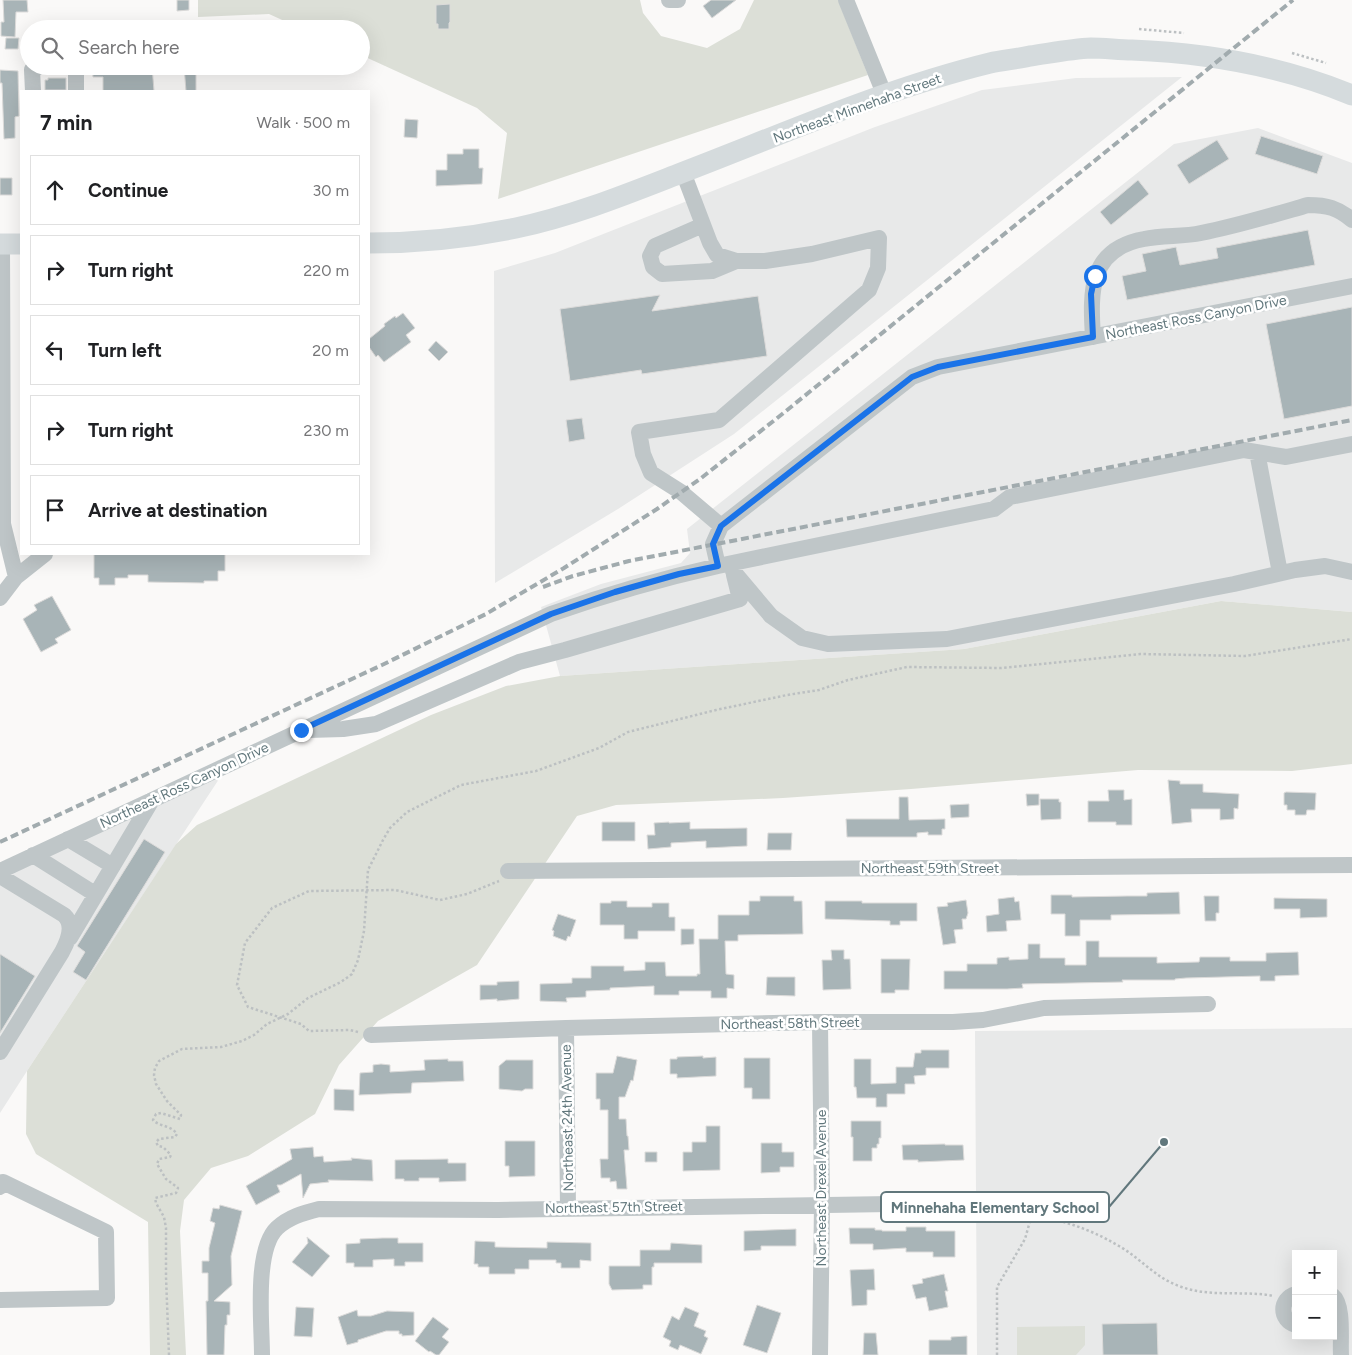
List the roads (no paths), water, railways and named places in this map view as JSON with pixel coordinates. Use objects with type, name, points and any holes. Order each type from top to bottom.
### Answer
[{"type":"main road","name":"Northeast Minnehaha Street","points":[[370,244],[431,242],[518,228],[595,205],[934,78],[993,62],[1092,48],[1163,51],[1218,58],[1273,69],[1306,77],[1352,95]]},
{"type":"street","points":[[669,0],[678,0]]},
{"type":"street","points":[[846,0],[885,96]]},
{"type":"street","points":[[32,75],[33,90]]},
{"type":"street","points":[[76,75],[76,90]]},
{"type":"street","points":[[301,730],[343,729],[376,724],[519,662],[740,599],[713,544],[721,526],[681,492],[651,473],[642,454],[639,432],[719,420],[869,290],[878,268],[879,238],[812,254],[765,261],[736,261],[717,255],[710,243],[684,172]]},
{"type":"street","points":[[1093,337],[1091,294],[1095,276],[1111,252],[1122,244],[1144,239],[1199,234],[1308,205],[1324,205],[1340,210],[1352,220]]},
{"type":"street","points":[[703,225],[655,246],[650,256],[653,267],[662,274],[712,271],[736,261]]},
{"type":"street","points":[[8,244],[3,524],[16,577]]},
{"type":"street","name":"Northeast Ross Canyon Drive","points":[[721,526],[912,377],[938,367],[1352,286]]},
{"type":"street","name":"Northeast Ross Canyon Drive","points":[[0,871],[551,614],[615,592],[679,574],[726,569],[994,509],[1010,497],[1244,450],[1286,457],[1352,444]]},
{"type":"street","points":[[1257,452],[1280,573]]},
{"type":"street","points":[[0,598],[16,577],[44,555]]},
{"type":"street","points":[[726,569],[770,616],[802,638],[828,644],[947,639],[1280,573],[1325,566],[1352,572]]},
{"type":"street","points":[[0,1052],[152,800]]},
{"type":"street","points":[[68,839],[112,866]]},
{"type":"street","points":[[33,855],[96,894]]},
{"type":"street","name":"Northeast 59th Street","points":[[508,872],[1352,865]]},
{"type":"street","points":[[0,876],[68,919],[69,939]]},
{"type":"street","name":"Northeast 58th Street","points":[[372,1035],[820,1022],[953,1022],[983,1020],[1044,1008],[1208,1004]]},
{"type":"street","name":"Northeast Drexel Avenue","points":[[820,1022],[822,1204],[820,1355]]},
{"type":"street","name":"Northeast 24th Avenue","points":[[566,1028],[568,1208]]},
{"type":"street","points":[[0,1186],[3,1182],[106,1232],[107,1298],[0,1300]]},
{"type":"street","name":"Northeast 57th Street","points":[[262,1355],[262,1268],[266,1244],[277,1228],[296,1215],[319,1209],[498,1210],[956,1202]]},
{"type":"street","points":[[1291,1296],[1284,1302],[1283,1312],[1288,1321],[1292,1323]]},
{"type":"street","points":[[1337,1301],[1339,1303],[1337,1324],[1341,1355]]},
{"type":"railway","points":[[0,842],[382,665],[486,614],[564,568],[657,509],[700,479],[781,415],[1293,0]]},
{"type":"railway","points":[[543,587],[573,576],[629,561],[1352,420]]},
{"type":"place","name":"Minnehaha Elementary School","points":[[1164,1142]]}]
